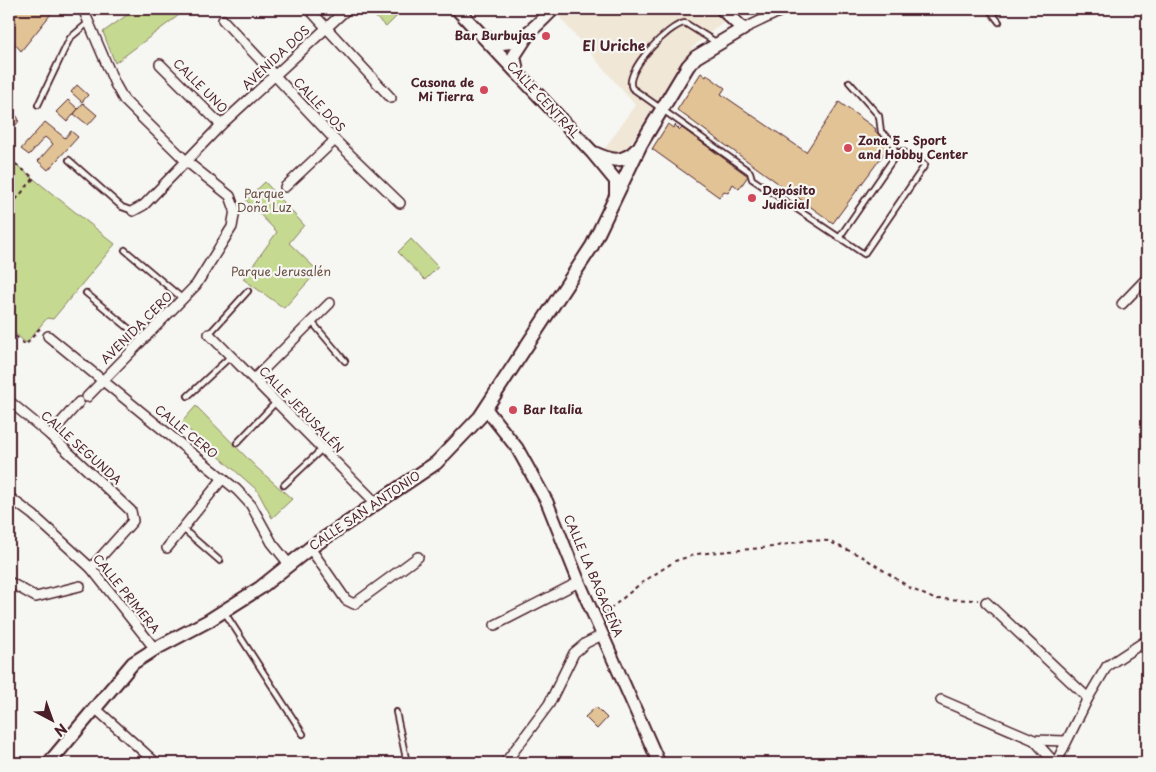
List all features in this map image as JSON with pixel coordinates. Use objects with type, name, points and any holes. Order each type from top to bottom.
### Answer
[{"type":"main road","name":"CALLE CENTRAL","points":[[458,9],[592,152],[616,181],[616,196]]},
{"type":"main road","points":[[518,73],[514,56],[525,38],[553,9]]},
{"type":"main road","points":[[696,57],[743,28],[723,10]]},
{"type":"main road","points":[[696,57],[728,26],[723,10]]},
{"type":"main road","points":[[481,35],[496,44],[505,45],[537,25]]},
{"type":"main road","name":"CALLE SAN ANTONIO","points":[[49,763],[133,663],[224,612],[260,588],[310,548],[436,463],[486,409],[592,246],[641,144],[661,108],[696,57]]},
{"type":"main road","points":[[592,152],[618,161],[629,157],[641,144]]},
{"type":"street","points":[[83,9],[115,84],[124,100],[186,161]]},
{"type":"street","points":[[309,9],[391,98]]},
{"type":"street","name":"AVENIDA DOS","points":[[133,211],[144,205],[221,125],[347,9]]},
{"type":"street","points":[[743,28],[785,9]]},
{"type":"street","name":"CALLE DOS","points":[[223,20],[335,140],[400,203]]},
{"type":"street","name":"CALLE UNO","points":[[160,64],[221,125]]},
{"type":"street","points":[[285,187],[335,140]]},
{"type":"street","name":"AVENIDA CERO","points":[[50,435],[142,340],[184,300],[203,275],[232,227],[235,205],[230,196],[186,161]]},
{"type":"street","points":[[1122,304],[1147,278]]},
{"type":"street","points":[[254,379],[330,303]]},
{"type":"street","name":"CALLE JERUSALÉN","points":[[209,334],[376,503]]},
{"type":"street","name":"CALLE CERO","points":[[48,336],[223,478],[252,505],[272,543],[289,564]]},
{"type":"street","name":"CALLE SEGUNDA","points":[[9,401],[50,435],[131,511],[134,516],[133,521],[91,568]]},
{"type":"street","name":"CALLE LA BAGACEÑA","points":[[486,409],[517,448],[547,502],[579,582],[659,763]]},
{"type":"street","points":[[167,548],[223,478]]},
{"type":"street","name":"CALLE PRIMERA","points":[[9,498],[33,516],[91,568],[155,649]]},
{"type":"street","points":[[310,548],[346,600],[354,604],[418,557]]},
{"type":"street","points":[[9,582],[36,597],[80,586]]},
{"type":"street","points":[[495,625],[579,582]]},
{"type":"street","points":[[986,602],[1088,698]]},
{"type":"street","points":[[505,763],[549,704],[574,653],[602,635]]},
{"type":"street","points":[[1034,740],[1056,763],[1088,698],[1107,666],[1147,640]]},
{"type":"street","points":[[941,700],[1034,740],[1066,741]]},
{"type":"street","points":[[95,708],[156,763]]},
{"type":"lane","points":[[989,9],[999,22]]},
{"type":"lane","points":[[38,104],[68,42],[89,22]]},
{"type":"lane","points":[[714,41],[685,23],[681,23],[661,39],[640,61],[632,72],[630,85],[750,172],[752,179],[839,238],[864,254],[925,165],[902,151],[896,155],[839,238]]},
{"type":"lane","points":[[849,82],[879,116],[881,132],[892,140],[896,155]]},
{"type":"lane","points":[[69,160],[122,207],[133,211]]},
{"type":"lane","points":[[125,250],[184,300]]},
{"type":"lane","points":[[209,334],[248,291]]},
{"type":"lane","points":[[86,293],[142,340]]},
{"type":"lane","points":[[312,322],[345,361]]},
{"type":"lane","points":[[188,396],[231,356]]},
{"type":"lane","points":[[237,443],[276,402]]},
{"type":"lane","points":[[284,485],[322,449]]},
{"type":"lane","points":[[182,528],[220,561]]},
{"type":"lane","points":[[224,612],[303,734]]},
{"type":"lane","points":[[396,712],[407,763]]},
{"type":"path","points":[[9,159],[34,178],[9,208]]},
{"type":"path","points":[[9,331],[26,345],[39,329],[48,336]]},
{"type":"path","points":[[596,620],[640,584],[675,561],[697,554],[772,547],[809,540],[828,541],[863,556],[912,590],[934,600],[974,599],[986,602]]},
{"type":"shaded area","points":[[559,9],[717,9],[724,16],[724,21],[693,47],[623,155],[614,156],[605,148],[635,105],[555,12]]},
{"type":"green space","points":[[127,9],[187,9],[115,63],[103,32],[130,13]]},
{"type":"green space","points":[[367,9],[404,9],[386,27]]},
{"type":"green space","points":[[9,159],[115,244],[53,319],[47,318],[26,343],[9,328]]},
{"type":"green space","name":"Parque Jerusalén","points":[[265,182],[304,225],[289,243],[318,271],[284,308],[243,279],[277,232],[246,200]]},
{"type":"green space","points":[[411,239],[438,267],[425,280],[398,252]]},
{"type":"green space","points":[[196,406],[257,468],[292,499],[272,518],[257,490],[181,423]]},
{"type":"building","points":[[9,9],[55,9],[21,51],[9,37]]},
{"type":"building","name":"Zona 5 - Sport and Hobby Center","points":[[701,73],[725,88],[721,94],[806,152],[839,102],[876,129],[875,131],[891,144],[833,223],[677,110]]},
{"type":"building","points":[[77,85],[88,95],[82,102],[71,92]]},
{"type":"building","points":[[68,100],[78,109],[67,122],[56,112]]},
{"type":"building","points":[[83,103],[97,115],[88,125],[74,114]]},
{"type":"building","points":[[13,114],[19,120],[13,126],[7,120]]},
{"type":"building","points":[[45,122],[65,138],[71,131],[78,137],[48,170],[38,161],[53,144],[45,137],[29,155],[21,149]]},
{"type":"building","points":[[668,124],[673,128],[675,125],[680,130],[682,128],[748,176],[739,189],[733,184],[728,193],[724,191],[719,197],[652,149]]},
{"type":"building","points":[[9,164],[14,168],[9,174]]},
{"type":"building","points":[[596,707],[607,718],[597,729],[585,717]]},
{"type":"place","name":"Bar Burbujas","points":[[546,36]]},
{"type":"place","name":"Casona de Mi Tierra","points":[[484,90]]},
{"type":"place","name":"Zona 5 - Sport and Hobby Center","points":[[848,148]]},
{"type":"place","name":"Depósito Judicial","points":[[752,198]]},
{"type":"place","name":"Bar Italia","points":[[513,410]]},
{"type":"district","name":"El Uriche","points":[[614,46]]},
{"type":"park label","name":"Parque Doña Luz","points":[[264,201]]}]
